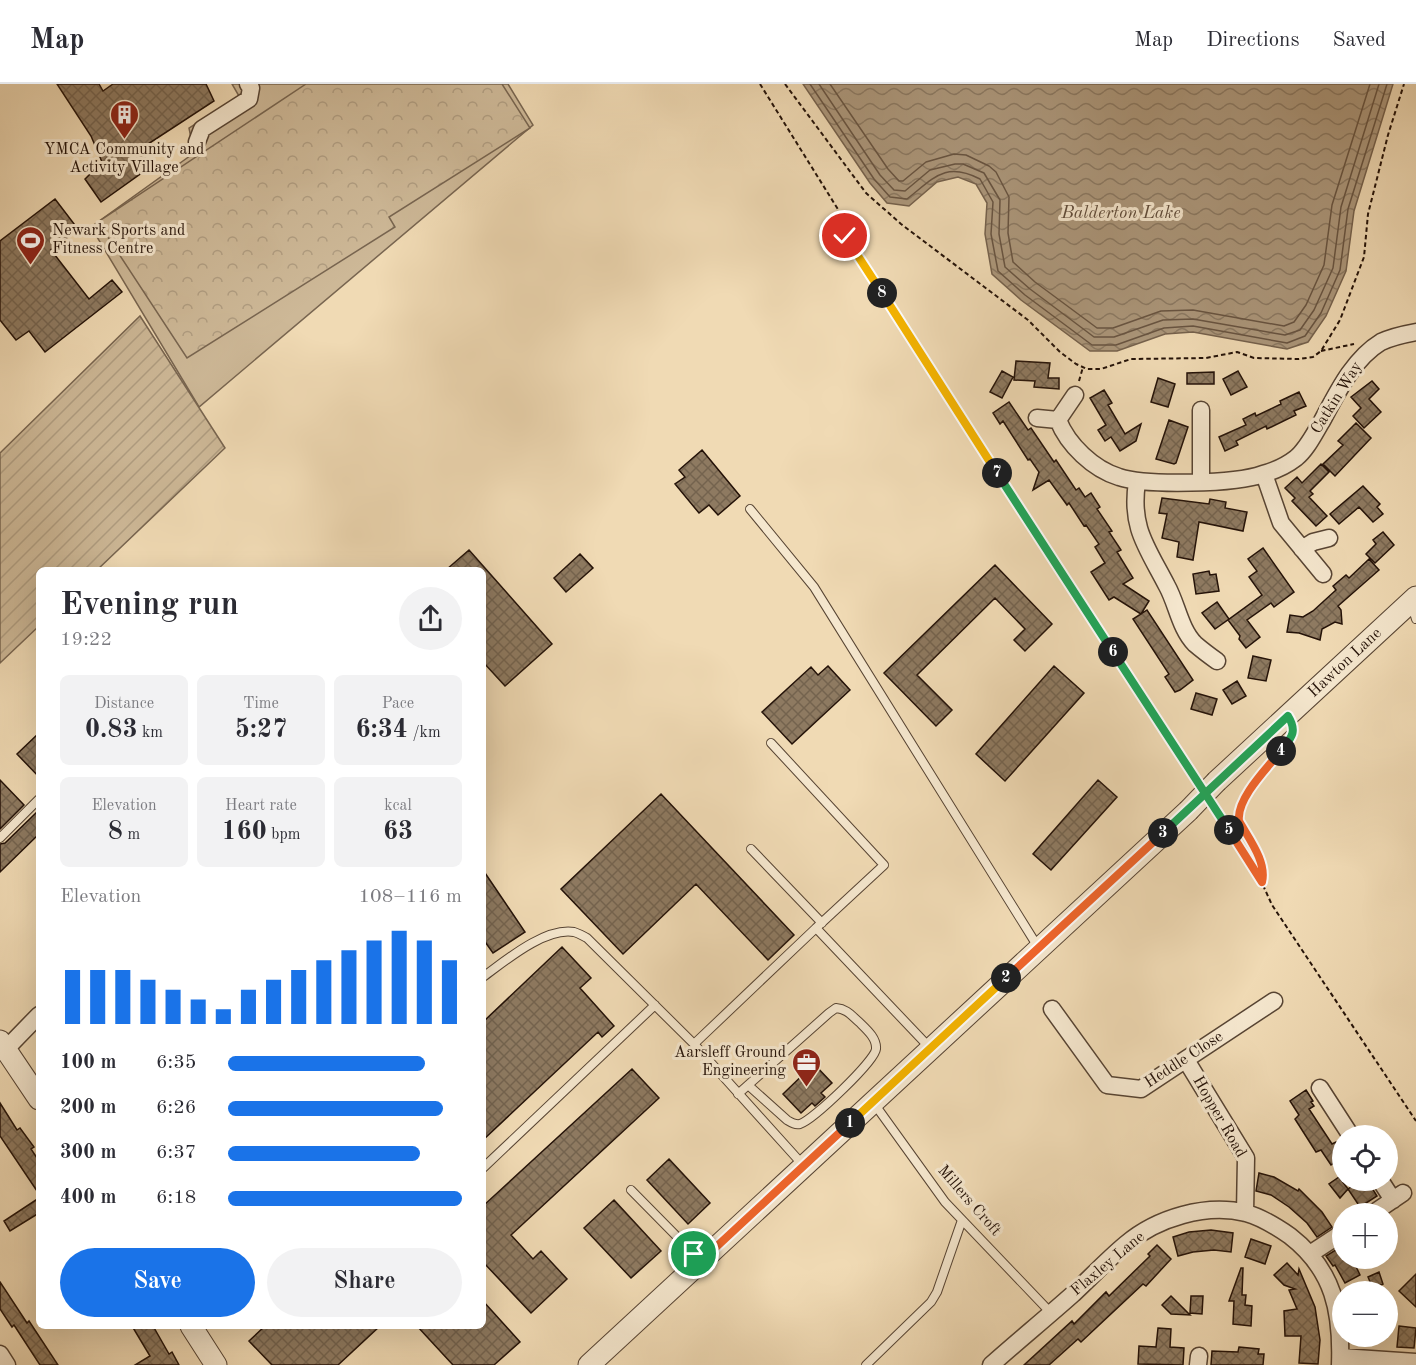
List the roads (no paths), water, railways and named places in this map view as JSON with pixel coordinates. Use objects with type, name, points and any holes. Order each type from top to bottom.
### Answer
[{"type":"street","points":[[197,142],[202,129],[249,99],[251,88],[248,84]]},
{"type":"street","name":"Catkin Way","points":[[1058,420],[1063,432],[1078,451],[1116,477],[1137,482],[1201,481],[1242,479],[1264,474],[1292,461],[1303,450],[1343,383],[1369,351],[1383,341],[1416,332]]},
{"type":"street","points":[[1037,418],[1058,420],[1075,395]]},
{"type":"street","points":[[1201,410],[1201,481]]},
{"type":"street","points":[[1264,474],[1281,523],[1323,574]]},
{"type":"street","points":[[1137,482],[1134,497],[1137,525],[1149,556],[1168,586],[1180,618],[1194,643],[1217,661]]},
{"type":"street","points":[[1302,549],[1313,542],[1329,538]]},
{"type":"street","name":"Hawton Lane","points":[[589,1365],[1188,811],[1208,782],[1414,606]]},
{"type":"street","name":"Heddle Close","points":[[1052,1008],[1107,1085],[1141,1089],[1274,1001]]},
{"type":"street","points":[[33,1079],[3,1045],[36,1018]]},
{"type":"street","name":"Hopper Road","points":[[1185,1060],[1246,1158],[1245,1213]]},
{"type":"street","points":[[1320,1088],[1344,1125]]},
{"type":"street","points":[[1389,1203],[1398,1197],[1392,1191]]},
{"type":"street","name":"Flaxley Lane","points":[[991,1365],[1127,1243],[1142,1233],[1181,1215],[1222,1211],[1245,1213]]},
{"type":"street","points":[[1245,1213],[1273,1225],[1299,1243],[1325,1274],[1334,1295],[1340,1320],[1340,1361],[1416,1362]]},
{"type":"street","points":[[1310,1254],[1332,1240]]},
{"type":"street","points":[[193,1329],[216,1365]]},
{"type":"street","points":[[0,1354],[7,1365]]},
{"type":"lane","points":[[750,508],[814,587],[1039,947]]},
{"type":"lane","points":[[694,1044],[884,865],[771,743]]},
{"type":"lane","points":[[0,838],[36,803]]},
{"type":"lane","points":[[751,849],[930,1048]]},
{"type":"lane","points":[[486,975],[535,941],[556,933],[574,932],[587,938],[694,1044],[803,1166]]},
{"type":"lane","points":[[486,1165],[655,1005]]},
{"type":"lane","points":[[738,1094],[748,1085],[836,1008],[844,1009],[873,1037],[876,1046],[875,1053],[863,1068],[821,1110],[801,1124],[794,1124],[787,1120],[748,1085]]},
{"type":"lane","name":"Millers Croft","points":[[873,1101],[945,1202],[1051,1313]]},
{"type":"lane","points":[[632,1191],[701,1261]]},
{"type":"lane","points":[[866,1365],[931,1302],[937,1292],[962,1220]]},
{"type":"water","name":"Balderton Lake","points":[[803,84],[1393,84],[1354,211],[1346,271],[1326,316],[1308,342],[1287,349],[1193,332],[1165,334],[1117,351],[1090,351],[1021,300],[992,274],[985,234],[987,203],[976,184],[958,177],[937,182],[909,206],[887,203],[870,183]]},
{"type":"place","name":"YMCA Community and Activity Village","points":[[124,140]]},
{"type":"place","name":"Newark Sports and Fitness Centre","points":[[31,266]]},
{"type":"place","name":"Aarsleff Ground Engineering","points":[[807,1088]]}]
